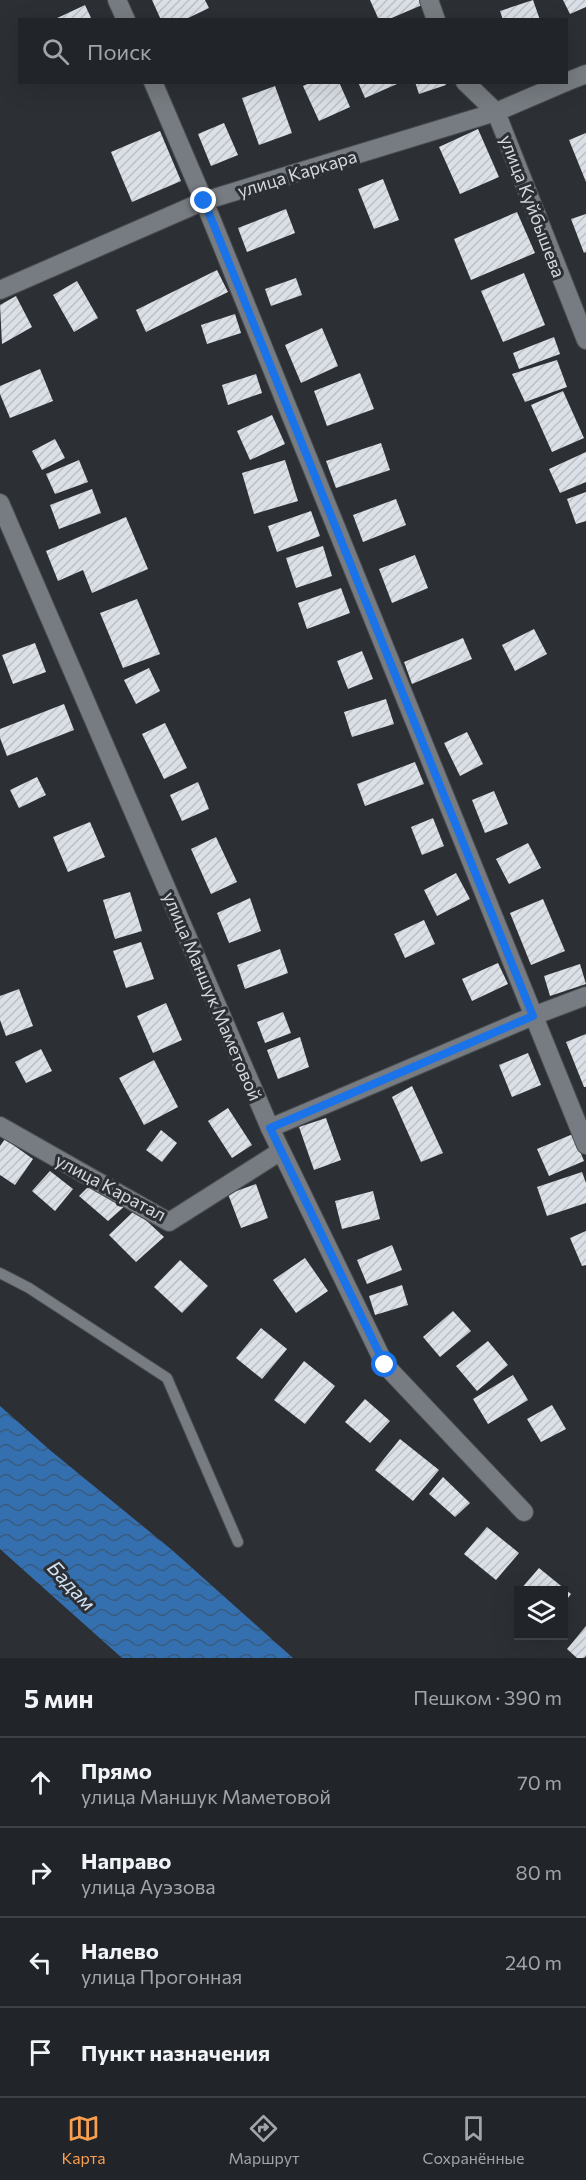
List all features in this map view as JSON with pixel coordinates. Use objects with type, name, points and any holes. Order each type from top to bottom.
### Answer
[{"type":"street","points":[[117,0],[125,18]]},
{"type":"street","points":[[429,0],[435,18]]},
{"type":"street","name":"улица Каркара","points":[[568,81],[586,74]]},
{"type":"street","points":[[154,84],[204,201],[586,1145]]},
{"type":"street","name":"улица Куйбышева","points":[[467,84],[496,112],[586,340]]},
{"type":"street","name":"улица Каркара","points":[[0,290],[204,201],[496,112],[561,84]]},
{"type":"street","name":"улица Маншук Маметовой","points":[[0,503],[270,1128],[385,1365],[524,1512]]},
{"type":"street","points":[[270,1128],[533,1016],[586,996]]},
{"type":"street","name":"улица Каратал","points":[[0,1126],[169,1222],[281,1151]]},
{"type":"lane","points":[[0,1273],[29,1288],[167,1378],[238,1542]]},
{"type":"water","name":"Бадам","points":[[0,1406],[172,1550],[293,1658],[122,1658],[0,1549]]},
{"type":"building","points":[[152,0],[205,0],[209,8],[188,18],[160,18]]},
{"type":"building","points":[[370,0],[420,0],[422,5],[392,18],[378,18]]},
{"type":"building","points":[[533,0],[539,18],[502,18],[500,11]]},
{"type":"building","points":[[563,0],[586,0],[586,7],[570,14]]},
{"type":"building","points":[[85,5],[91,18],[57,18]]},
{"type":"building","points":[[340,84],[350,107],[319,121],[303,86]]},
{"type":"building","points":[[359,84],[397,84],[365,98]]},
{"type":"building","points":[[416,84],[446,84],[446,85],[419,94]]},
{"type":"building","points":[[275,86],[292,133],[259,145],[242,98]]},
{"type":"building","points":[[224,123],[238,155],[211,166],[198,134]]},
{"type":"building","points":[[478,129],[499,177],[460,194],[439,147]]},
{"type":"building","points":[[160,131],[181,181],[132,202],[111,152]]},
{"type":"building","points":[[586,133],[586,182],[569,140]]},
{"type":"building","points":[[383,179],[399,220],[374,229],[358,189]]},
{"type":"building","points":[[286,209],[295,233],[247,252],[238,228]]},
{"type":"building","points":[[517,212],[535,253],[471,280],[454,239]]},
{"type":"building","points":[[586,214],[586,252],[584,253],[571,219]]},
{"type":"building","points":[[217,270],[228,292],[146,332],[136,310]]},
{"type":"building","points":[[524,273],[545,325],[503,342],[481,291]]},
{"type":"building","points":[[296,278],[302,295],[271,306],[265,289]]},
{"type":"building","points":[[77,281],[98,318],[74,332],[53,295]]},
{"type":"building","points":[[16,296],[32,327],[2,344],[0,305]]},
{"type":"building","points":[[235,314],[241,333],[207,344],[201,325]]},
{"type":"building","points":[[322,328],[338,366],[301,383],[285,345]]},
{"type":"building","points":[[554,337],[560,354],[519,369],[513,353]]},
{"type":"building","points":[[557,360],[567,387],[525,402],[512,374]]},
{"type":"building","points":[[40,369],[53,401],[10,418],[0,394],[0,386]]},
{"type":"building","points":[[360,373],[374,409],[327,426],[314,391]]},
{"type":"building","points":[[256,374],[262,393],[228,405],[222,385]]},
{"type":"building","points":[[563,391],[584,438],[552,452],[531,405]]},
{"type":"building","points":[[272,415],[285,444],[250,460],[237,431]]},
{"type":"building","points":[[55,439],[65,458],[42,470],[32,451]]},
{"type":"building","points":[[381,443],[390,470],[336,488],[326,461]]},
{"type":"building","points":[[586,452],[586,482],[560,493],[549,469]]},
{"type":"building","points":[[79,460],[88,482],[55,494],[46,474]]},
{"type":"building","points":[[285,460],[298,501],[254,514],[242,473]]},
{"type":"building","points":[[92,489],[101,513],[59,529],[50,505]]},
{"type":"building","points":[[586,492],[586,521],[576,524],[567,499]]},
{"type":"building","points":[[396,499],[406,525],[363,542],[353,515]]},
{"type":"building","points":[[311,511],[320,536],[277,552],[268,526]]},
{"type":"building","points":[[126,517],[148,569],[92,593],[83,570],[58,581],[46,551]]},
{"type":"building","points":[[323,546],[332,576],[296,588],[286,558]]},
{"type":"building","points":[[415,555],[428,588],[392,603],[379,569]]},
{"type":"building","points":[[341,588],[350,613],[307,629],[298,603]]},
{"type":"building","points":[[137,599],[160,654],[123,668],[100,613]]},
{"type":"building","points":[[534,629],[547,654],[515,671],[502,645]]},
{"type":"building","points":[[463,638],[472,659],[412,684],[404,662]]},
{"type":"building","points":[[35,643],[46,672],[13,684],[2,655]]},
{"type":"building","points":[[362,651],[373,679],[348,689],[337,661]]},
{"type":"building","points":[[149,668],[160,691],[136,704],[124,680]]},
{"type":"building","points":[[386,699],[394,724],[352,737],[344,712]]},
{"type":"building","points":[[64,704],[74,730],[7,756],[0,738],[0,729]]},
{"type":"building","points":[[165,723],[187,768],[164,779],[142,734]]},
{"type":"building","points":[[467,732],[483,764],[460,776],[444,743]]},
{"type":"building","points":[[415,762],[424,784],[365,806],[357,784]]},
{"type":"building","points":[[37,777],[46,795],[19,808],[10,790]]},
{"type":"building","points":[[198,782],[209,809],[182,821],[170,795]]},
{"type":"building","points":[[494,791],[508,824],[485,833],[472,800]]},
{"type":"building","points":[[433,818],[444,846],[422,855],[411,827]]},
{"type":"building","points":[[90,822],[105,857],[68,872],[53,837]]},
{"type":"building","points":[[216,837],[237,882],[211,894],[191,849]]},
{"type":"building","points":[[528,843],[541,868],[509,884],[496,859]]},
{"type":"building","points":[[456,873],[470,899],[437,916],[424,890]]},
{"type":"building","points":[[130,892],[142,931],[115,939],[103,900]]},
{"type":"building","points":[[250,898],[261,931],[229,943],[217,913]]},
{"type":"building","points":[[543,899],[565,951],[531,965],[510,913]]},
{"type":"building","points":[[424,920],[435,944],[405,958],[394,934]]},
{"type":"building","points":[[141,942],[154,979],[126,988],[113,951]]},
{"type":"building","points":[[280,949],[288,973],[245,989],[237,965]]},
{"type":"building","points":[[498,963],[508,984],[472,1001],[462,979]]},
{"type":"building","points":[[580,964],[586,984],[550,996],[544,976]]},
{"type":"building","points":[[19,989],[33,1026],[6,1036],[0,1020],[0,996]]},
{"type":"building","points":[[166,1003],[182,1040],[153,1053],[137,1016]]},
{"type":"building","points":[[283,1012],[291,1033],[265,1043],[257,1022]]},
{"type":"building","points":[[586,1034],[586,1087],[584,1087],[566,1042]]},
{"type":"building","points":[[300,1037],[309,1067],[278,1079],[267,1050]]},
{"type":"building","points":[[41,1049],[52,1071],[26,1083],[15,1062]]},
{"type":"building","points":[[528,1053],[541,1085],[512,1097],[499,1065]]},
{"type":"building","points":[[154,1060],[178,1107],[144,1125],[119,1078]]},
{"type":"building","points":[[412,1086],[443,1153],[421,1162],[392,1097]]},
{"type":"building","points":[[228,1108],[252,1145],[232,1158],[208,1121]]},
{"type":"building","points":[[326,1118],[341,1160],[314,1170],[299,1127]]},
{"type":"building","points":[[161,1130],[177,1143],[162,1162],[146,1150]]},
{"type":"building","points":[[573,1134],[584,1161],[549,1176],[537,1149]]},
{"type":"building","points":[[5,1139],[33,1159],[15,1185],[0,1175],[0,1146]]},
{"type":"building","points":[[50,1171],[73,1189],[55,1211],[32,1191]]},
{"type":"building","points":[[582,1172],[586,1183],[586,1203],[547,1216],[537,1187]]},
{"type":"building","points":[[94,1181],[126,1205],[108,1221],[79,1196]]},
{"type":"building","points":[[256,1184],[268,1218],[241,1228],[228,1194]]},
{"type":"building","points":[[373,1191],[380,1219],[342,1229],[335,1201]]},
{"type":"building","points":[[135,1210],[164,1237],[136,1262],[109,1235]]},
{"type":"building","points":[[586,1231],[586,1265],[582,1266],[570,1238]]},
{"type":"building","points":[[392,1245],[402,1270],[367,1284],[357,1260]]},
{"type":"building","points":[[305,1258],[328,1291],[296,1313],[273,1280]]},
{"type":"building","points":[[180,1260],[208,1286],[182,1313],[154,1287]]},
{"type":"building","points":[[402,1285],[408,1305],[375,1315],[369,1296]]},
{"type":"building","points":[[453,1311],[471,1331],[440,1357],[423,1337]]},
{"type":"building","points":[[261,1328],[287,1349],[262,1379],[236,1358]]},
{"type":"building","points":[[488,1341],[508,1365],[477,1391],[456,1366]]},
{"type":"building","points":[[304,1361],[335,1386],[305,1424],[274,1400]]},
{"type":"building","points":[[513,1375],[528,1400],[488,1424],[473,1399]]},
{"type":"building","points":[[365,1399],[390,1421],[370,1443],[345,1422]]},
{"type":"building","points":[[552,1405],[566,1429],[541,1442],[527,1419]]},
{"type":"building","points":[[400,1439],[439,1470],[413,1501],[375,1470]]},
{"type":"building","points":[[443,1477],[470,1503],[455,1517],[429,1494]]},
{"type":"building","points":[[487,1527],[519,1553],[496,1580],[464,1554]]},
{"type":"building","points":[[539,1568],[561,1586],[523,1586]]},
{"type":"building","points":[[586,1626],[586,1656],[577,1658],[567,1649]]},
{"type":"route","points":[[204,201],[533,1016],[270,1128],[385,1365]]}]
